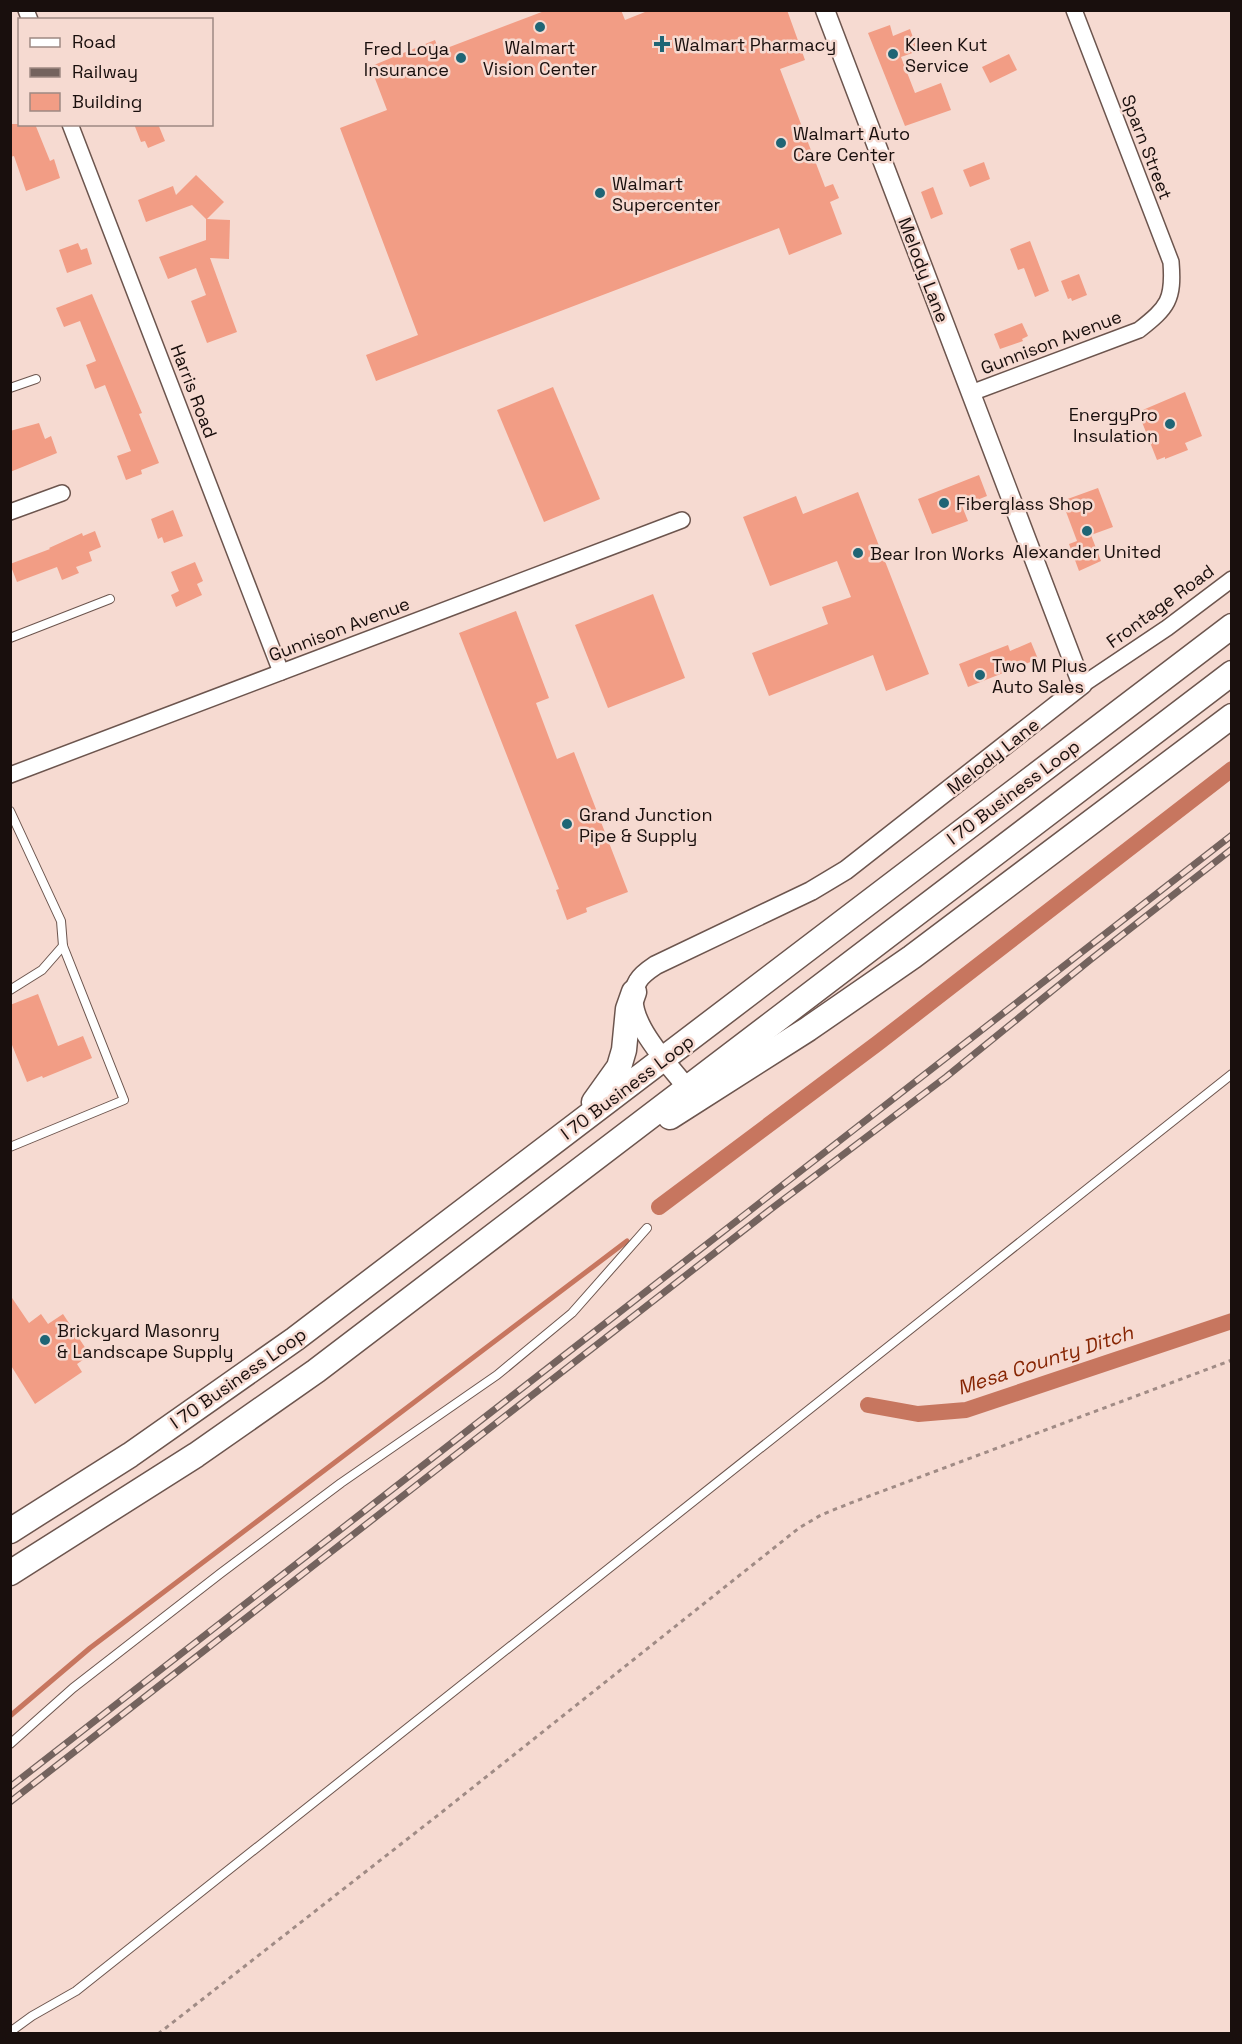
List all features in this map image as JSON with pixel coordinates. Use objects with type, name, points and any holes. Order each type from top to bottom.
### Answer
[{"type":"main road","name":"I 70 Business Loop","points":[[10,1531],[130,1455],[294,1339],[1232,626]]},
{"type":"main road","name":"I 70 Business Loop","points":[[10,1573],[196,1455],[316,1371],[1232,673]]},
{"type":"main road","points":[[556,1188],[723,1084],[884,977],[1232,716]]},
{"type":"main road","points":[[559,1139],[601,1094],[619,1067],[624,1050],[628,1009],[634,992]]},
{"type":"street","name":"Melody Lane","points":[[634,992],[638,980],[656,965],[811,891],[846,870],[1082,685],[825,10]]},
{"type":"street","name":"Sparn Street","points":[[1074,10],[1171,262],[1172,283],[1169,301]]},
{"type":"street","name":"Harris Road","points":[[71,126],[281,672]]},
{"type":"street","name":"Gunnison Avenue","points":[[971,393],[1139,330],[1169,301]]},
{"type":"street","points":[[10,512],[62,493]]},
{"type":"street","name":"Gunnison Avenue","points":[[10,775],[682,520]]},
{"type":"street","name":"Frontage Road","points":[[1082,685],[1167,628],[1232,579]]},
{"type":"street","points":[[634,992],[634,1006],[638,1020],[687,1088]]},
{"type":"lane","points":[[10,388],[36,378]]},
{"type":"lane","points":[[10,638],[110,599]]},
{"type":"lane","points":[[10,811],[61,921],[63,946],[124,1100],[10,1146]]},
{"type":"lane","points":[[10,990],[42,970],[63,946]]},
{"type":"lane","points":[[10,2032],[32,2016],[76,1991],[1232,1074]]},
{"type":"lane","points":[[10,1744],[73,1688],[221,1573],[341,1483],[505,1368],[572,1313],[647,1228]]},
{"type":"path","points":[[158,2034],[799,1528],[821,1515],[848,1504],[1232,1360]]},
{"type":"building","name":"Walmart Supercenter","points":[[547,10],[621,10],[625,20],[650,10],[787,10],[805,60],[780,69],[825,187],[833,184],[839,198],[830,202],[842,234],[789,255],[779,228],[376,381],[366,355],[418,335],[340,128],[387,110],[374,76],[378,74],[374,65],[435,40],[439,51]]},
{"type":"building","points":[[890,25],[893,36],[910,29],[918,51],[901,57],[915,93],[941,83],[951,110],[905,126],[868,33]]},
{"type":"building","points":[[1009,54],[1017,70],[990,83],[982,67]]},
{"type":"building","points":[[10,124],[36,126],[50,161],[54,159],[60,178],[26,191],[14,156],[10,157]]},
{"type":"building","points":[[135,126],[159,126],[165,141],[148,148],[145,141],[141,142]]},
{"type":"building","points":[[984,162],[990,179],[970,187],[963,170]]},
{"type":"building","points":[[196,175],[224,202],[207,219],[230,220],[229,259],[210,258],[237,332],[207,343],[191,301],[206,295],[196,268],[168,279],[159,257],[206,240],[206,219],[192,205],[146,222],[138,200],[173,186],[176,195]]},
{"type":"building","points":[[933,187],[943,214],[931,219],[921,192]]},
{"type":"building","points":[[1030,241],[1049,291],[1035,297],[1024,268],[1018,270],[1010,249]]},
{"type":"building","points":[[78,243],[81,250],[87,248],[92,264],[67,273],[59,250]]},
{"type":"building","points":[[1079,274],[1087,295],[1072,301],[1071,298],[1068,299],[1061,281]]},
{"type":"building","points":[[92,294],[142,413],[139,414],[159,463],[141,470],[142,474],[126,480],[117,456],[131,451],[105,385],[95,389],[86,365],[96,361],[80,321],[64,327],[56,308]]},
{"type":"building","points":[[1022,323],[1028,336],[1022,339],[1023,341],[1000,349],[994,334]]},
{"type":"building","points":[[553,387],[600,499],[544,522],[497,410]]},
{"type":"building","name":"EnergyPro Insulation","points":[[1185,392],[1202,436],[1185,443],[1188,450],[1157,460],[1138,412]]},
{"type":"building","points":[[39,423],[45,439],[51,436],[57,453],[10,472],[10,431]]},
{"type":"building","name":"Fiberglass Shop","points":[[979,475],[987,496],[962,506],[968,521],[932,534],[918,499]]},
{"type":"building","name":"Alexander United","points":[[1098,488],[1113,527],[1091,535],[1101,561],[1079,571],[1069,544],[1077,541],[1062,501]]},
{"type":"building","name":"Bear Iron Works","points":[[858,492],[929,674],[886,691],[873,655],[769,696],[752,653],[828,624],[822,607],[851,597],[837,561],[770,586],[743,517],[796,496],[803,514]]},
{"type":"building","points":[[173,510],[183,536],[164,543],[162,537],[158,539],[151,519]]},
{"type":"building","points":[[95,531],[101,547],[89,552],[92,561],[76,567],[79,573],[62,580],[57,567],[17,582],[10,564],[50,549],[82,533],[83,536]]},
{"type":"building","points":[[195,562],[203,581],[197,584],[202,595],[176,607],[171,595],[179,591],[171,572]]},
{"type":"building","points":[[653,594],[685,678],[608,708],[575,625]]},
{"type":"building","name":"Grand Junction Pipe & Supply","points":[[516,611],[549,698],[536,703],[557,759],[574,752],[628,892],[586,908],[587,912],[567,920],[556,890],[559,889],[459,633]]},
{"type":"building","name":"Two M Plus Auto Sales","points":[[1031,642],[1038,659],[968,687],[959,664],[1008,645],[1010,651]]},
{"type":"building","points":[[38,994],[58,1046],[83,1036],[92,1058],[27,1082],[10,1040],[10,1005]]},
{"type":"building","name":"Brickyard Masonry & Landscape Supply","points":[[10,1295],[29,1323],[41,1314],[48,1324],[63,1314],[90,1355],[77,1364],[82,1372],[35,1404],[10,1364]]},
{"type":"waterway","points":[[659,1207],[878,1043],[1232,769]]},
{"type":"waterway","points":[[10,1716],[90,1648],[627,1241]]},
{"type":"waterway","name":"Mesa County Ditch","points":[[868,1405],[918,1414],[966,1410],[1232,1321]]},
{"type":"railway","points":[[10,1787],[1232,835]]},
{"type":"railway","points":[[10,1802],[771,1209],[946,1077],[1232,849]]},
{"type":"place","name":"Walmart Vision Center","points":[[540,27]]},
{"type":"place","name":"Walmart Pharmacy","points":[[662,44]]},
{"type":"place","name":"Kleen Kut Service","points":[[893,54]]},
{"type":"place","name":"Fred Loya Insurance","points":[[461,58]]},
{"type":"place","name":"Walmart Auto Care Center","points":[[781,143]]},
{"type":"place","name":"Walmart Supercenter","points":[[600,193]]},
{"type":"place","name":"EnergyPro Insulation","points":[[1170,424]]},
{"type":"place","name":"Fiberglass Shop","points":[[944,503]]},
{"type":"place","name":"Alexander United","points":[[1087,531]]},
{"type":"place","name":"Bear Iron Works","points":[[858,553]]},
{"type":"place","name":"Two M Plus Auto Sales","points":[[980,675]]},
{"type":"place","name":"Grand Junction Pipe & Supply","points":[[567,824]]},
{"type":"place","name":"Brickyard Masonry & Landscape Supply","points":[[45,1340]]}]
